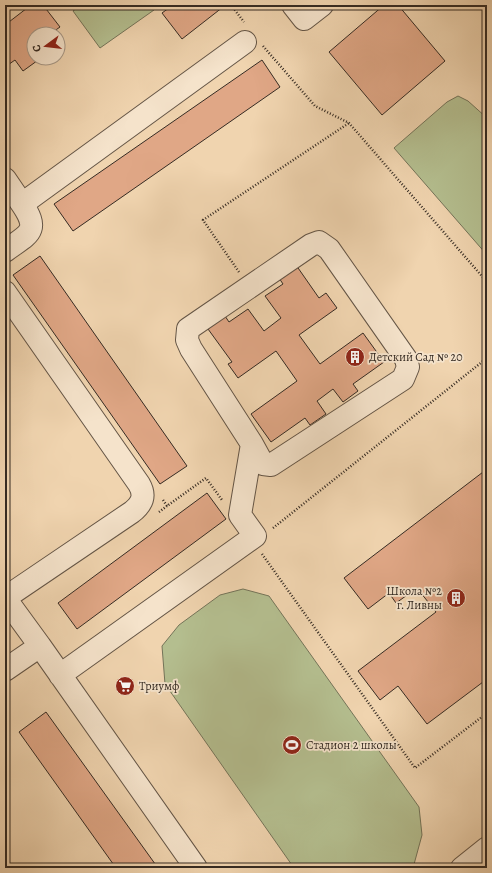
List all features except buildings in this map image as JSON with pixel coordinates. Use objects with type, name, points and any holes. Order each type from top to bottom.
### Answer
[{"type":"street","points":[[293,5],[304,19],[322,5]]},
{"type":"street","points":[[22,204],[249,35]]},
{"type":"street","points":[[5,180],[30,215],[32,223],[31,228],[26,235],[5,251]]},
{"type":"street","points":[[319,242],[329,249],[406,359],[408,367],[403,379],[271,465],[263,464],[252,444],[191,349],[188,340],[188,329],[311,245],[319,242]]},
{"type":"street","points":[[5,292],[139,484],[143,496],[141,504],[132,512],[5,598],[196,868]]},
{"type":"street","points":[[60,675],[253,541],[255,536],[240,514],[252,444]]},
{"type":"street","points":[[5,670],[40,646]]},
{"type":"street","points":[[462,868],[487,848]]},
{"type":"path","points":[[231,5],[249,35],[315,106],[349,123],[487,282]]},
{"type":"path","points":[[250,287],[203,220],[349,123]]},
{"type":"path","points":[[487,358],[253,541],[415,768],[487,713]]},
{"type":"path","points":[[206,478],[224,502]]},
{"type":"green space","points":[[81,5],[150,5],[154,10],[100,48],[73,11]]},
{"type":"green space","points":[[458,96],[468,101],[487,118],[487,255],[394,148],[447,102]]},
{"type":"green space","name":"Стадион 2 школы","points":[[243,589],[269,596],[419,807],[422,835],[413,868],[294,868],[165,684],[162,646],[179,625],[220,595]]},
{"type":"place","name":"Детский Сад № 20","points":[[355,357]]},
{"type":"place","name":"Школа №2 г. Ливны","points":[[456,598]]},
{"type":"place","name":"Триумф","points":[[125,686]]},
{"type":"place","name":"Стадион 2 школы","points":[[292,745]]}]
